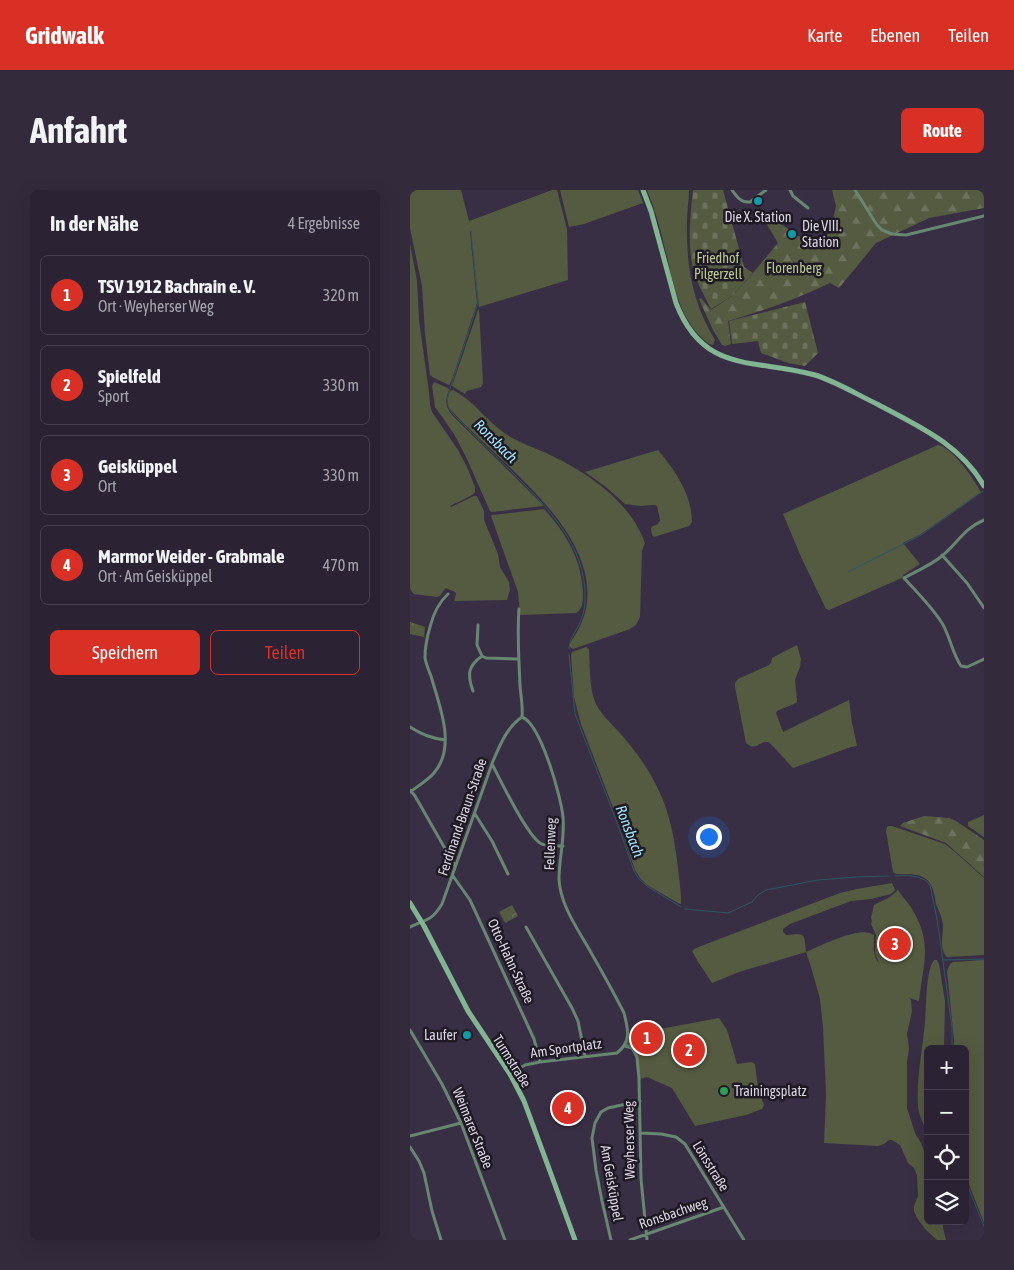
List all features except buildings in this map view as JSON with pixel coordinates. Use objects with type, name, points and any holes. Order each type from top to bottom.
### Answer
[{"type":"street","points":[[644,190],[676,302],[689,329],[705,346],[720,355],[736,361],[805,373],[839,384],[942,441],[967,462],[984,486]]},
{"type":"street","points":[[732,190],[739,200],[747,203],[766,190]]},
{"type":"street","points":[[790,190],[793,196],[808,208]]},
{"type":"street","points":[[855,190],[877,225],[882,230],[892,234],[906,235],[984,216]]},
{"type":"street","points":[[984,520],[964,532],[942,555],[904,578],[942,623],[961,666],[967,667],[984,659]]},
{"type":"street","points":[[942,555],[974,592],[984,608]]},
{"type":"street","points":[[448,594],[442,599],[433,616],[425,658],[444,725],[444,751],[434,773],[410,791],[455,867]]},
{"type":"street","points":[[519,609],[522,717]]},
{"type":"street","points":[[478,625],[477,645],[482,656],[486,658],[519,659]]},
{"type":"street","points":[[473,691],[470,682],[470,669],[473,662],[482,656]]},
{"type":"street","name":"Ferdinand-Braun-Straße","points":[[410,927],[433,917],[445,899],[492,764],[513,724],[522,717]]},
{"type":"street","name":"Fellenweg","points":[[522,717],[529,722],[540,741],[558,791],[563,817],[563,846],[559,880],[563,897],[571,918],[624,1012],[628,1036],[625,1046]]},
{"type":"street","points":[[410,727],[422,735],[445,740]]},
{"type":"street","points":[[492,764],[532,834],[540,842],[550,846],[563,846]]},
{"type":"street","points":[[474,813],[492,841],[508,874]]},
{"type":"street","name":"Otto-Hahn-Straße","points":[[452,875],[470,900],[534,1039],[540,1062]]},
{"type":"street","name":"Turmstraße","points":[[410,903],[468,1010],[510,1074],[524,1101],[575,1240]]},
{"type":"street","points":[[526,927],[572,1008],[578,1022],[585,1056]]},
{"type":"street","name":"Weimarer Straße","points":[[410,1030],[442,1084],[461,1123],[505,1240]]},
{"type":"street","name":"Am Sportplatz","points":[[510,1074],[525,1065],[617,1053],[625,1046]]},
{"type":"street","name":"Weyherser Weg","points":[[625,1046],[632,1048],[637,1057],[640,1101],[641,1179],[647,1240]]},
{"type":"street","name":"Am Geisküppel","points":[[611,1240],[596,1170],[592,1138],[595,1123],[601,1112],[608,1108],[640,1101]]},
{"type":"street","points":[[410,1136],[461,1123]]},
{"type":"street","name":"Lönsstraße","points":[[640,1134],[661,1134],[676,1137],[684,1144],[744,1240]]},
{"type":"street","points":[[410,1147],[424,1173],[432,1211],[441,1240]]},
{"type":"street","name":"Ronsbachweg","points":[[630,1240],[724,1208]]},
{"type":"green space","points":[[410,190],[461,190],[469,221],[552,190],[557,190],[567,229],[568,280],[479,307],[470,232],[477,303],[449,385],[430,375],[422,286],[410,228]]},
{"type":"green space","points":[[560,190],[638,190],[643,203],[584,224],[569,227]]},
{"type":"green space","points":[[647,190],[689,190],[687,237],[689,268],[701,312],[715,340],[713,345],[701,337],[680,305],[658,222]]},
{"type":"green space","name":"Friedhof Pilgerzell","points":[[693,190],[723,190],[744,267],[753,273],[732,296],[711,309],[694,273],[690,252]]},
{"type":"green space","name":"Florenberg","points":[[832,190],[984,190],[984,208],[929,218],[876,243],[839,288],[830,283],[780,304],[728,321],[731,344],[722,345],[699,299],[701,298],[711,310],[732,296],[778,243],[757,208],[812,245],[830,233],[836,206]]},
{"type":"green space","points":[[410,244],[417,281],[419,320],[430,405],[432,412],[458,450],[475,487],[473,494],[450,506],[477,496],[484,511],[484,520],[498,554],[500,567],[509,582],[510,590],[507,600],[454,601],[455,592],[446,588],[437,597],[414,594],[410,588]]},
{"type":"green space","name":"Friedhof Pilgerzell","points":[[805,302],[818,353],[805,366],[788,363],[761,353],[758,341],[732,344],[729,321]]},
{"type":"green space","points":[[479,309],[483,383],[481,387],[467,391],[465,394],[452,386]]},
{"type":"green space","points":[[434,382],[448,388],[446,403],[452,415],[543,506],[490,511],[454,434],[435,407],[432,386]]},
{"type":"green space","points":[[453,390],[467,399],[508,435],[575,468],[590,478],[604,488],[628,513],[638,527],[645,543],[642,551],[640,617],[636,625],[630,629],[573,649],[570,647],[570,643],[580,627],[586,609],[586,580],[578,552],[562,525],[541,499],[450,409],[448,398],[450,391]]},
{"type":"green space","points":[[938,445],[944,447],[956,457],[981,492],[921,534],[903,543],[920,564],[903,575],[904,577],[829,610],[826,609],[783,514]]},
{"type":"green space","points":[[658,450],[686,493],[692,522],[689,526],[654,537],[651,528],[658,524],[660,520],[657,506],[625,504],[585,472]]},
{"type":"green space","points":[[544,509],[566,537],[580,569],[583,599],[581,607],[576,613],[520,615],[518,592],[491,516]]},
{"type":"green space","points":[[410,622],[425,627],[424,637],[410,634]]},
{"type":"green space","points":[[797,645],[801,659],[795,680],[797,701],[776,713],[783,732],[849,700],[857,746],[793,768],[768,742],[755,746],[749,746],[746,743],[735,683],[738,679],[767,666],[771,663],[772,658]]},
{"type":"green space","points":[[586,647],[589,649],[591,687],[596,704],[639,757],[652,778],[667,811],[674,839],[681,904],[647,885],[635,870],[581,724],[574,697],[571,655],[572,652]]},
{"type":"green space","points":[[984,815],[984,837],[968,826],[968,822]]},
{"type":"green space","points":[[924,816],[949,818],[984,840],[984,877],[946,843],[900,826],[903,823]]},
{"type":"green space","points":[[889,826],[945,844],[984,878],[984,955],[947,957],[942,947],[943,927],[941,915],[932,887],[925,878],[920,876],[896,874],[893,872],[886,831]]},
{"type":"green space","points":[[892,883],[895,890],[891,894],[851,901],[790,924],[783,929],[786,935],[801,934],[803,936],[806,952],[739,972],[712,983],[692,951],[840,893]]},
{"type":"green space","points":[[898,890],[918,921],[923,933],[925,954],[919,1001],[909,998],[912,1011],[907,1034],[909,1048],[907,1062],[907,1108],[915,1133],[924,1151],[924,1225],[943,1225],[946,1240],[937,1240],[917,1218],[914,1206],[918,1196],[917,1175],[914,1168],[908,1163],[900,1145],[892,1140],[878,1146],[824,1143],[826,1094],[823,1027],[820,999],[806,952],[850,934],[860,933],[874,935],[874,953],[879,963],[875,953],[876,935],[871,924],[874,905],[890,897]]},
{"type":"green space","points":[[512,905],[518,916],[505,923],[499,912]]},
{"type":"green space","points":[[934,960],[937,960],[945,1001],[944,1045],[924,1045],[924,1125],[919,1110],[918,1085],[931,966]]},
{"type":"green space","points":[[984,960],[984,1223],[969,1184],[969,1045],[954,1045],[947,971],[953,962]]},
{"type":"green space","points":[[719,1018],[727,1030],[737,1064],[751,1062],[755,1064],[758,1088],[764,1105],[762,1109],[746,1115],[695,1126],[672,1088],[647,1077],[639,1079],[635,1052],[625,1046],[628,1035]]},
{"type":"waterway","name":"Ronsbach","points":[[471,232],[478,303],[448,395],[448,405],[453,414],[537,497],[561,527],[571,544],[579,561],[584,579],[585,606],[579,625],[571,639],[569,649]]},
{"type":"waterway","points":[[848,572],[921,535],[983,491]]},
{"type":"waterway","name":"Ronsbach","points":[[569,654],[575,714],[634,871],[647,886],[681,907]]},
{"type":"waterway","name":"Ronsbach","points":[[895,876],[907,875],[917,877],[925,880],[930,885],[937,919],[952,1027],[952,1045]]},
{"type":"waterway","name":"Ronsbach","points":[[685,909],[728,913],[752,902],[766,890],[818,880],[888,876]]},
{"type":"waterway","points":[[943,960],[984,959]]},
{"type":"waterway","name":"Ronsbach","points":[[965,1180],[984,1226]]},
{"type":"place","name":"Die X. Station","points":[[758,201]]},
{"type":"place","name":"Die VIII. Station","points":[[792,234]]},
{"type":"place","name":"Geisküppel","points":[[895,944]]},
{"type":"place","name":"Laufer","points":[[467,1035]]},
{"type":"place","name":"TSV 1912 Bachrain e. V.","points":[[647,1038]]},
{"type":"place","name":"Spielfeld","points":[[689,1050]]},
{"type":"place","name":"Trainingsplatz","points":[[724,1091]]},
{"type":"place","name":"Marmor Weider - Grabmale","points":[[568,1108]]}]
